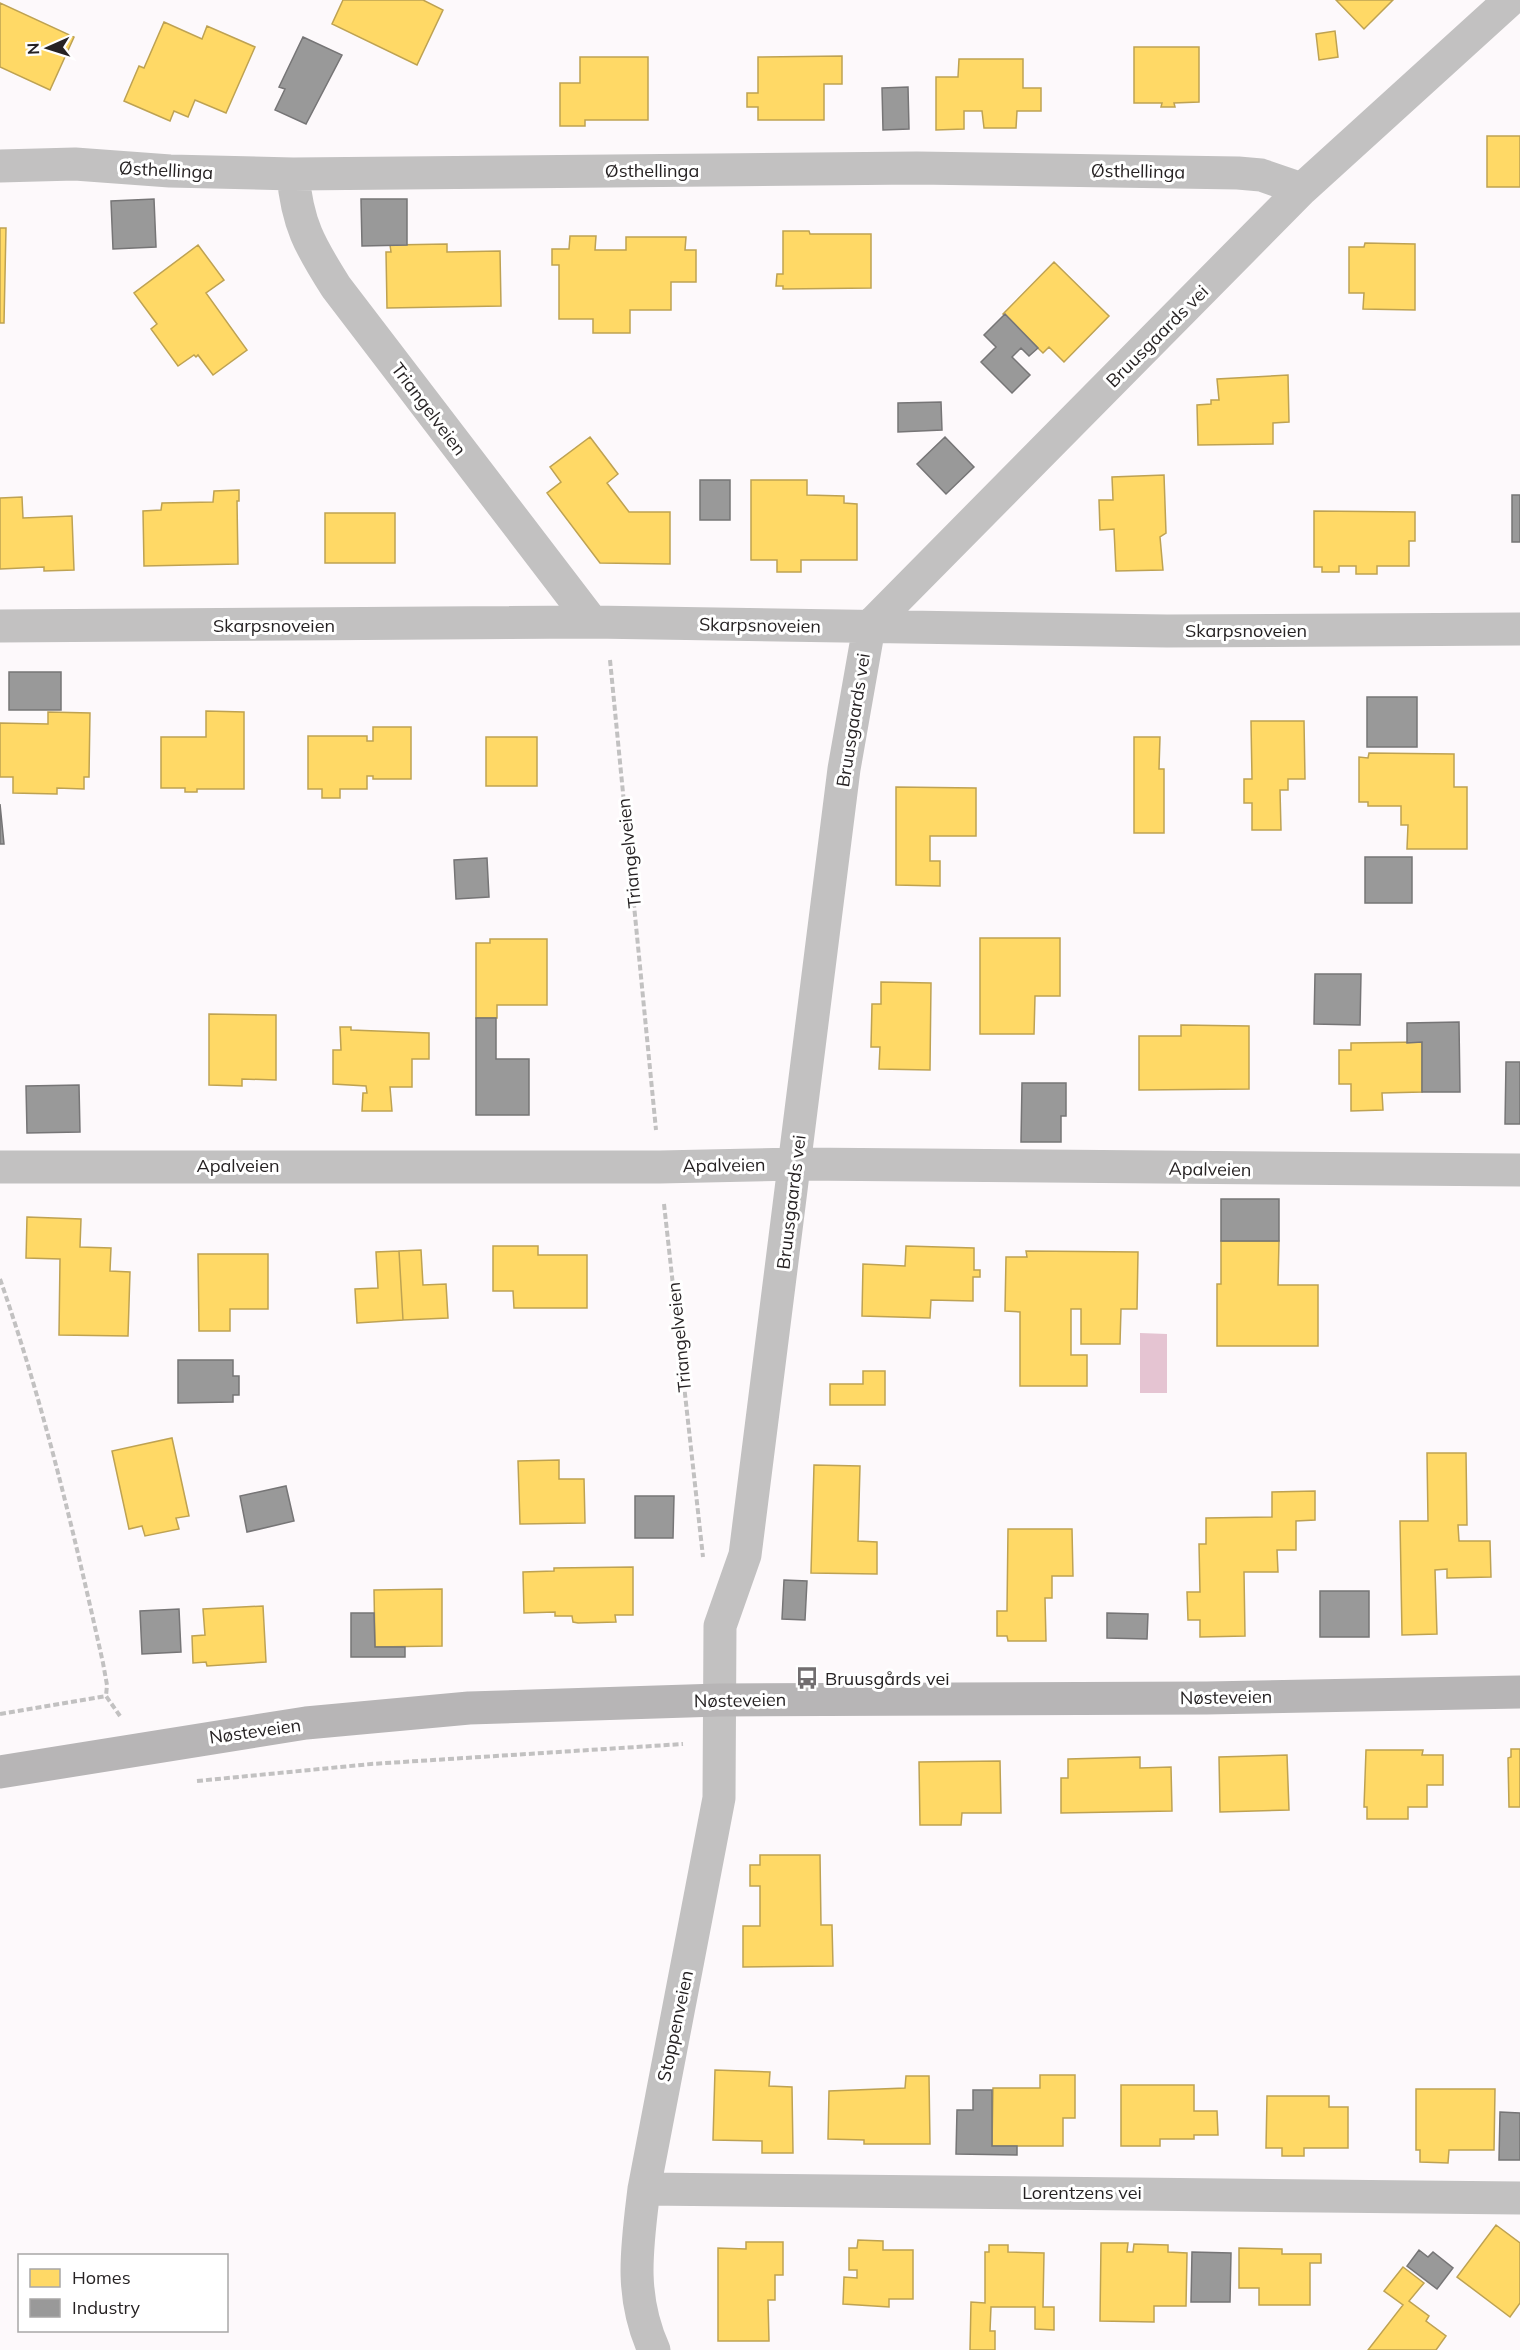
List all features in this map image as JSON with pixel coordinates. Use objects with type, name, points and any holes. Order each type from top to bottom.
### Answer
[{"type":"main road","name":"Nøsteveien","points":[[0,1772],[246,1731],[367,1716],[469,1708],[719,1700],[1195,1698],[1520,1692]]},
{"type":"street","name":"Bruusgaards vei","points":[[719,1700],[720,1626],[745,1555],[844,769],[869,627],[1302,189],[1510,0]]},
{"type":"street","name":"Østhellinga","points":[[0,166],[75,164],[170,171],[293,174],[940,168],[1238,173],[1261,175],[1302,189]]},
{"type":"street","name":"Triangelveien","points":[[293,174],[296,205],[308,242],[336,288],[592,622]]},
{"type":"street","name":"Skarpsnoveien","points":[[0,626],[592,622],[1167,631],[1520,629]]},
{"type":"street","name":"Apalveien","points":[[0,1167],[660,1167],[796,1164],[1520,1170]]},
{"type":"street","name":"Stoppenveien","points":[[654,2350],[642,2325],[638,2297],[637,2244],[644,2189],[719,1798],[719,1700]]},
{"type":"street","name":"Lorentzens vei","points":[[644,2189],[1450,2195],[1520,2198]]},
{"type":"path","name":"Triangelveien","points":[[592,622],[610,661],[660,1167],[704,1568]]},
{"type":"path","points":[[0,1279],[26,1353],[58,1465],[104,1663],[106,1696],[123,1724]]},
{"type":"path","points":[[0,1714],[106,1696]]},
{"type":"path","points":[[195,1781],[371,1764],[608,1751],[719,1741]]},
{"type":"shaded area","points":[[1140,1333],[1167,1334],[1167,1393],[1140,1393]]},
{"type":"building: Homes","points":[[343,0],[423,0],[443,10],[417,65],[332,24]]},
{"type":"building: Homes","points":[[1336,0],[1393,0],[1364,29]]},
{"type":"building: Homes","points":[[0,3],[74,37],[50,90],[0,67]]},
{"type":"building: Homes","points":[[164,22],[202,39],[207,26],[255,47],[226,113],[195,100],[188,117],[174,111],[170,121],[124,101],[139,66],[144,68]]},
{"type":"building: Homes","points":[[1335,31],[1338,57],[1319,60],[1316,34]]},
{"type":"building: Homes","points":[[1134,47],[1199,47],[1199,102],[1174,103],[1175,107],[1161,107],[1162,103],[1134,103]]},
{"type":"building: Homes","points":[[842,56],[842,84],[824,84],[824,120],[758,120],[758,107],[747,107],[747,93],[758,93],[758,57]]},
{"type":"building: Homes","points":[[580,57],[648,57],[648,120],[585,120],[585,126],[560,126],[560,83],[580,83]]},
{"type":"building: Homes","points":[[959,59],[1023,59],[1023,88],[1041,88],[1041,111],[1017,111],[1016,128],[984,128],[982,111],[964,111],[964,129],[936,130],[936,77],[958,77]]},
{"type":"building: Homes","points":[[1487,136],[1520,136],[1520,187],[1487,187]]},
{"type":"building: Homes","points":[[0,228],[6,228],[4,323],[0,323]]},
{"type":"building: Homes","points":[[783,231],[809,231],[810,234],[871,234],[871,288],[783,289],[783,286],[776,286],[777,274],[783,274]]},
{"type":"building: Homes","points":[[570,236],[596,236],[595,250],[626,250],[626,237],[686,237],[685,250],[696,250],[696,282],[671,282],[671,310],[630,310],[630,333],[593,333],[593,319],[559,319],[559,265],[552,265],[552,249],[569,249]]},
{"type":"building: Homes","points":[[1365,243],[1415,244],[1415,310],[1363,309],[1364,293],[1349,293],[1349,247],[1364,247]]},
{"type":"building: Homes","points":[[447,244],[447,252],[500,251],[501,306],[387,308],[386,252],[391,252],[390,245]]},
{"type":"building: Homes","points":[[198,245],[224,280],[206,293],[247,350],[213,375],[198,355],[196,357],[194,355],[178,366],[151,329],[157,324],[134,293]]},
{"type":"building: Homes","points":[[1054,262],[1109,316],[1064,362],[1049,347],[1043,353],[1003,314]]},
{"type":"building: Homes","points":[[1288,375],[1289,422],[1273,423],[1273,444],[1198,445],[1197,405],[1211,404],[1211,400],[1219,400],[1217,379]]},
{"type":"building: Homes","points":[[590,437],[618,474],[607,483],[629,512],[670,512],[670,564],[600,563],[547,493],[561,482],[550,467]]},
{"type":"building: Homes","points":[[1164,475],[1166,533],[1160,537],[1163,570],[1116,571],[1114,529],[1100,530],[1099,500],[1113,500],[1112,477]]},
{"type":"building: Homes","points":[[751,480],[807,480],[807,495],[844,496],[844,503],[857,504],[857,560],[801,560],[801,572],[777,572],[777,560],[751,560]]},
{"type":"building: Homes","points":[[239,490],[239,501],[237,501],[238,564],[144,566],[143,511],[161,510],[162,503],[213,502],[214,491]]},
{"type":"building: Homes","points":[[22,497],[23,518],[72,516],[74,570],[44,571],[44,567],[0,569],[0,498]]},
{"type":"building: Homes","points":[[1314,511],[1415,512],[1415,541],[1409,541],[1409,566],[1377,566],[1377,574],[1356,574],[1356,566],[1339,566],[1339,572],[1322,572],[1322,567],[1314,567]]},
{"type":"building: Homes","points":[[325,513],[395,513],[395,563],[325,563]]},
{"type":"building: Homes","points":[[206,711],[244,712],[244,789],[197,789],[197,792],[185,792],[185,788],[161,788],[161,737],[206,737]]},
{"type":"building: Homes","points":[[48,712],[90,713],[89,777],[84,777],[84,789],[57,788],[57,794],[13,793],[13,777],[0,777],[0,723],[48,724]]},
{"type":"building: Homes","points":[[1251,721],[1304,721],[1305,779],[1288,779],[1288,790],[1280,790],[1281,830],[1252,830],[1252,803],[1244,803],[1244,779],[1252,779]]},
{"type":"building: Homes","points":[[373,727],[411,727],[411,779],[373,779],[373,776],[367,776],[367,789],[340,789],[340,798],[322,798],[322,789],[308,789],[308,736],[367,736],[367,741],[373,741]]},
{"type":"building: Homes","points":[[486,737],[537,737],[537,786],[486,786]]},
{"type":"building: Homes","points":[[1134,737],[1160,737],[1159,769],[1164,769],[1164,833],[1134,833]]},
{"type":"building: Homes","points":[[1369,753],[1454,754],[1454,787],[1467,787],[1467,849],[1407,849],[1408,825],[1401,825],[1401,806],[1368,806],[1368,802],[1359,802],[1359,757],[1368,758]]},
{"type":"building: Homes","points":[[896,787],[976,788],[976,836],[930,836],[930,861],[940,861],[940,886],[896,885]]},
{"type":"building: Homes","points":[[980,938],[1060,938],[1060,996],[1035,996],[1034,1034],[980,1034]]},
{"type":"building: Homes","points":[[490,939],[547,939],[547,1005],[497,1005],[497,1018],[476,1018],[476,943],[490,943]]},
{"type":"building: Homes","points":[[881,982],[931,983],[930,1070],[879,1069],[880,1047],[871,1047],[872,1004],[881,1004]]},
{"type":"building: Homes","points":[[209,1014],[276,1015],[276,1080],[242,1079],[242,1086],[209,1085]]},
{"type":"building: Homes","points":[[1181,1025],[1249,1026],[1249,1089],[1139,1090],[1139,1036],[1181,1036]]},
{"type":"building: Homes","points":[[340,1027],[351,1027],[351,1030],[429,1033],[429,1059],[412,1059],[412,1087],[390,1087],[392,1111],[362,1111],[363,1093],[367,1093],[366,1086],[333,1084],[333,1050],[341,1050]]},
{"type":"building: Homes","points":[[1422,1042],[1422,1092],[1382,1093],[1383,1110],[1351,1111],[1351,1084],[1339,1084],[1339,1050],[1351,1050],[1351,1043]]},
{"type":"building: Homes","points":[[27,1217],[81,1219],[80,1247],[111,1248],[110,1271],[130,1272],[128,1336],[59,1335],[60,1259],[26,1258]]},
{"type":"building: Homes","points":[[1221,1241],[1279,1241],[1278,1285],[1318,1285],[1318,1346],[1217,1346],[1217,1284],[1221,1284]]},
{"type":"building: Homes","points":[[493,1246],[538,1246],[538,1255],[587,1255],[587,1308],[514,1308],[513,1291],[493,1291]]},
{"type":"building: Homes","points":[[906,1246],[974,1248],[974,1270],[980,1270],[980,1277],[973,1277],[973,1301],[931,1300],[930,1318],[862,1316],[863,1264],[905,1266]]},
{"type":"building: Homes","points":[[421,1250],[423,1285],[446,1284],[448,1318],[403,1320],[399,1251]]},
{"type":"building: Homes","points":[[399,1251],[403,1320],[357,1323],[355,1289],[378,1288],[376,1252]]},
{"type":"building: Homes","points":[[1026,1251],[1138,1252],[1137,1309],[1121,1309],[1120,1344],[1081,1344],[1081,1309],[1071,1309],[1071,1355],[1087,1355],[1087,1386],[1020,1386],[1020,1312],[1005,1311],[1006,1257],[1027,1257]]},
{"type":"building: Homes","points":[[198,1254],[268,1254],[268,1309],[230,1309],[230,1331],[199,1331]]},
{"type":"building: Homes","points":[[863,1371],[885,1371],[885,1405],[830,1405],[830,1384],[863,1384]]},
{"type":"building: Homes","points":[[172,1438],[189,1516],[176,1518],[179,1529],[145,1536],[142,1526],[129,1529],[112,1451]]},
{"type":"building: Homes","points":[[1427,1453],[1466,1453],[1467,1525],[1458,1525],[1459,1541],[1490,1541],[1491,1577],[1447,1578],[1447,1569],[1435,1570],[1437,1634],[1402,1635],[1400,1521],[1428,1521]]},
{"type":"building: Homes","points":[[559,1460],[559,1479],[584,1479],[585,1523],[520,1524],[518,1461]]},
{"type":"building: Homes","points":[[814,1465],[860,1466],[858,1541],[877,1542],[877,1574],[811,1573]]},
{"type":"building: Homes","points":[[1315,1491],[1315,1520],[1296,1521],[1296,1550],[1277,1550],[1278,1572],[1244,1572],[1245,1636],[1200,1637],[1200,1620],[1188,1620],[1187,1592],[1200,1592],[1199,1544],[1206,1544],[1206,1518],[1272,1517],[1272,1492]]},
{"type":"building: Homes","points":[[1008,1529],[1072,1529],[1073,1576],[1052,1576],[1052,1598],[1045,1598],[1046,1641],[1008,1641],[1007,1636],[997,1636],[997,1611],[1007,1611]]},
{"type":"building: Homes","points":[[633,1567],[633,1615],[615,1615],[616,1622],[578,1623],[573,1622],[572,1616],[555,1616],[555,1612],[524,1613],[523,1572],[554,1571],[554,1568]]},
{"type":"building: Homes","points":[[442,1589],[442,1646],[375,1647],[374,1590]]},
{"type":"building: Homes","points":[[263,1606],[266,1662],[207,1666],[206,1662],[193,1663],[192,1636],[205,1635],[203,1609]]},
{"type":"building: Homes","points":[[1511,1749],[1520,1749],[1520,1807],[1509,1807],[1508,1758],[1511,1757]]},
{"type":"building: Homes","points":[[1366,1750],[1423,1750],[1422,1755],[1443,1755],[1443,1785],[1427,1785],[1427,1807],[1408,1807],[1408,1819],[1367,1819],[1367,1807],[1364,1807]]},
{"type":"building: Homes","points":[[1287,1755],[1289,1810],[1220,1812],[1219,1757]]},
{"type":"building: Homes","points":[[1140,1757],[1140,1768],[1171,1767],[1172,1811],[1061,1813],[1061,1778],[1068,1778],[1068,1759]]},
{"type":"building: Homes","points":[[1000,1761],[1001,1813],[962,1813],[961,1825],[920,1825],[919,1762]]},
{"type":"building: Homes","points":[[760,1855],[820,1855],[821,1925],[832,1925],[833,1966],[743,1967],[743,1926],[760,1926],[760,1886],[750,1886],[750,1865],[760,1865]]},
{"type":"building: Homes","points":[[715,2070],[770,2072],[769,2086],[792,2087],[793,2153],[762,2153],[762,2141],[713,2140]]},
{"type":"building: Homes","points":[[1040,2075],[1075,2075],[1075,2118],[1063,2118],[1063,2146],[992,2146],[993,2088],[1040,2088]]},
{"type":"building: Homes","points":[[906,2076],[929,2076],[930,2144],[864,2144],[864,2140],[828,2139],[829,2091],[905,2088]]},
{"type":"building: Homes","points":[[1121,2085],[1194,2085],[1194,2111],[1217,2111],[1218,2135],[1194,2135],[1194,2139],[1160,2139],[1160,2146],[1121,2146]]},
{"type":"building: Homes","points":[[1416,2089],[1495,2089],[1494,2150],[1449,2150],[1448,2163],[1420,2162],[1420,2150],[1416,2150]]},
{"type":"building: Homes","points":[[1267,2096],[1329,2096],[1329,2107],[1348,2107],[1348,2148],[1304,2148],[1304,2156],[1282,2156],[1282,2148],[1266,2148]]},
{"type":"building: Homes","points":[[1496,2225],[1520,2243],[1520,2303],[1510,2317],[1457,2277]]},
{"type":"building: Homes","points":[[858,2240],[883,2241],[883,2250],[913,2250],[913,2299],[889,2299],[889,2307],[843,2304],[844,2277],[857,2278],[857,2270],[849,2270],[849,2248],[857,2248]]},
{"type":"building: Homes","points":[[746,2242],[783,2242],[783,2275],[775,2275],[775,2300],[768,2300],[769,2341],[718,2341],[718,2248],[746,2249]]},
{"type":"building: Homes","points":[[1101,2243],[1128,2243],[1127,2252],[1133,2252],[1134,2244],[1168,2245],[1168,2252],[1187,2253],[1186,2306],[1154,2306],[1154,2322],[1100,2321]]},
{"type":"building: Homes","points":[[989,2245],[1008,2245],[1008,2252],[1044,2253],[1043,2307],[1054,2307],[1054,2330],[1035,2329],[1035,2307],[991,2307],[990,2331],[995,2331],[995,2350],[970,2350],[971,2302],[985,2303],[985,2252],[989,2252]]},
{"type":"building: Homes","points":[[1239,2248],[1282,2249],[1282,2254],[1321,2254],[1321,2263],[1310,2263],[1310,2305],[1259,2305],[1259,2288],[1239,2288]]},
{"type":"building: Homes","points":[[1403,2267],[1424,2283],[1409,2301],[1429,2316],[1426,2321],[1446,2336],[1436,2350],[1368,2350],[1403,2305],[1384,2291]]},
{"type":"building: Industry","points":[[303,37],[342,55],[306,124],[275,110],[285,89],[279,87]]},
{"type":"building: Industry","points":[[908,87],[909,129],[883,130],[882,88]]},
{"type":"building: Industry","points":[[154,199],[156,247],[113,249],[111,201]]},
{"type":"building: Industry","points":[[361,199],[407,199],[407,245],[362,246]]},
{"type":"building: Industry","points":[[1005,314],[1038,348],[1029,356],[1021,348],[1012,357],[1030,375],[1012,393],[981,362],[996,347],[984,335]]},
{"type":"building: Industry","points":[[941,402],[942,430],[898,432],[898,403]]},
{"type":"building: Industry","points":[[945,437],[974,467],[946,494],[917,464]]},
{"type":"building: Industry","points":[[700,480],[730,480],[730,520],[700,520]]},
{"type":"building: Industry","points":[[1512,495],[1520,495],[1520,542],[1512,542]]},
{"type":"building: Industry","points":[[9,672],[61,672],[61,710],[9,710]]},
{"type":"building: Industry","points":[[1367,697],[1417,697],[1417,747],[1367,747]]},
{"type":"building: Industry","points":[[0,804],[4,844],[0,844]]},
{"type":"building: Industry","points":[[1365,857],[1412,857],[1412,903],[1365,903]]},
{"type":"building: Industry","points":[[487,858],[489,897],[456,899],[454,860]]},
{"type":"building: Industry","points":[[1315,974],[1361,974],[1360,1025],[1314,1024]]},
{"type":"building: Industry","points":[[476,1018],[496,1018],[496,1059],[529,1059],[529,1115],[476,1115]]},
{"type":"building: Industry","points":[[1459,1022],[1460,1092],[1422,1092],[1422,1042],[1407,1043],[1407,1023]]},
{"type":"building: Industry","points":[[1506,1062],[1520,1062],[1520,1124],[1505,1124]]},
{"type":"building: Industry","points":[[1022,1083],[1066,1083],[1066,1116],[1061,1116],[1061,1142],[1021,1142]]},
{"type":"building: Industry","points":[[79,1085],[80,1132],[27,1133],[26,1086]]},
{"type":"building: Industry","points":[[1221,1199],[1279,1199],[1279,1241],[1221,1241]]},
{"type":"building: Industry","points":[[178,1360],[233,1360],[233,1376],[239,1376],[239,1395],[233,1395],[233,1402],[178,1403]]},
{"type":"building: Industry","points":[[286,1486],[294,1521],[247,1532],[240,1496]]},
{"type":"building: Industry","points":[[635,1496],[674,1496],[673,1538],[635,1538]]},
{"type":"building: Industry","points":[[784,1580],[807,1581],[805,1620],[782,1619]]},
{"type":"building: Industry","points":[[1320,1591],[1369,1591],[1369,1637],[1320,1637]]},
{"type":"building: Industry","points":[[179,1609],[181,1652],[142,1654],[140,1611]]},
{"type":"building: Industry","points":[[351,1613],[374,1613],[375,1647],[405,1647],[405,1657],[351,1657]]},
{"type":"building: Industry","points":[[1107,1613],[1148,1614],[1147,1639],[1107,1638]]},
{"type":"building: Industry","points":[[973,2090],[992,2090],[992,2146],[1017,2146],[1017,2155],[956,2154],[957,2110],[973,2110]]},
{"type":"building: Industry","points":[[1500,2112],[1520,2113],[1520,2160],[1499,2160]]},
{"type":"building: Industry","points":[[1419,2250],[1428,2257],[1433,2252],[1453,2268],[1437,2289],[1407,2266]]},
{"type":"building: Industry","points":[[1192,2252],[1231,2253],[1230,2302],[1191,2302]]},
{"type":"place","name":"Bruusgårds vei","points":[[807,1678]]}]
